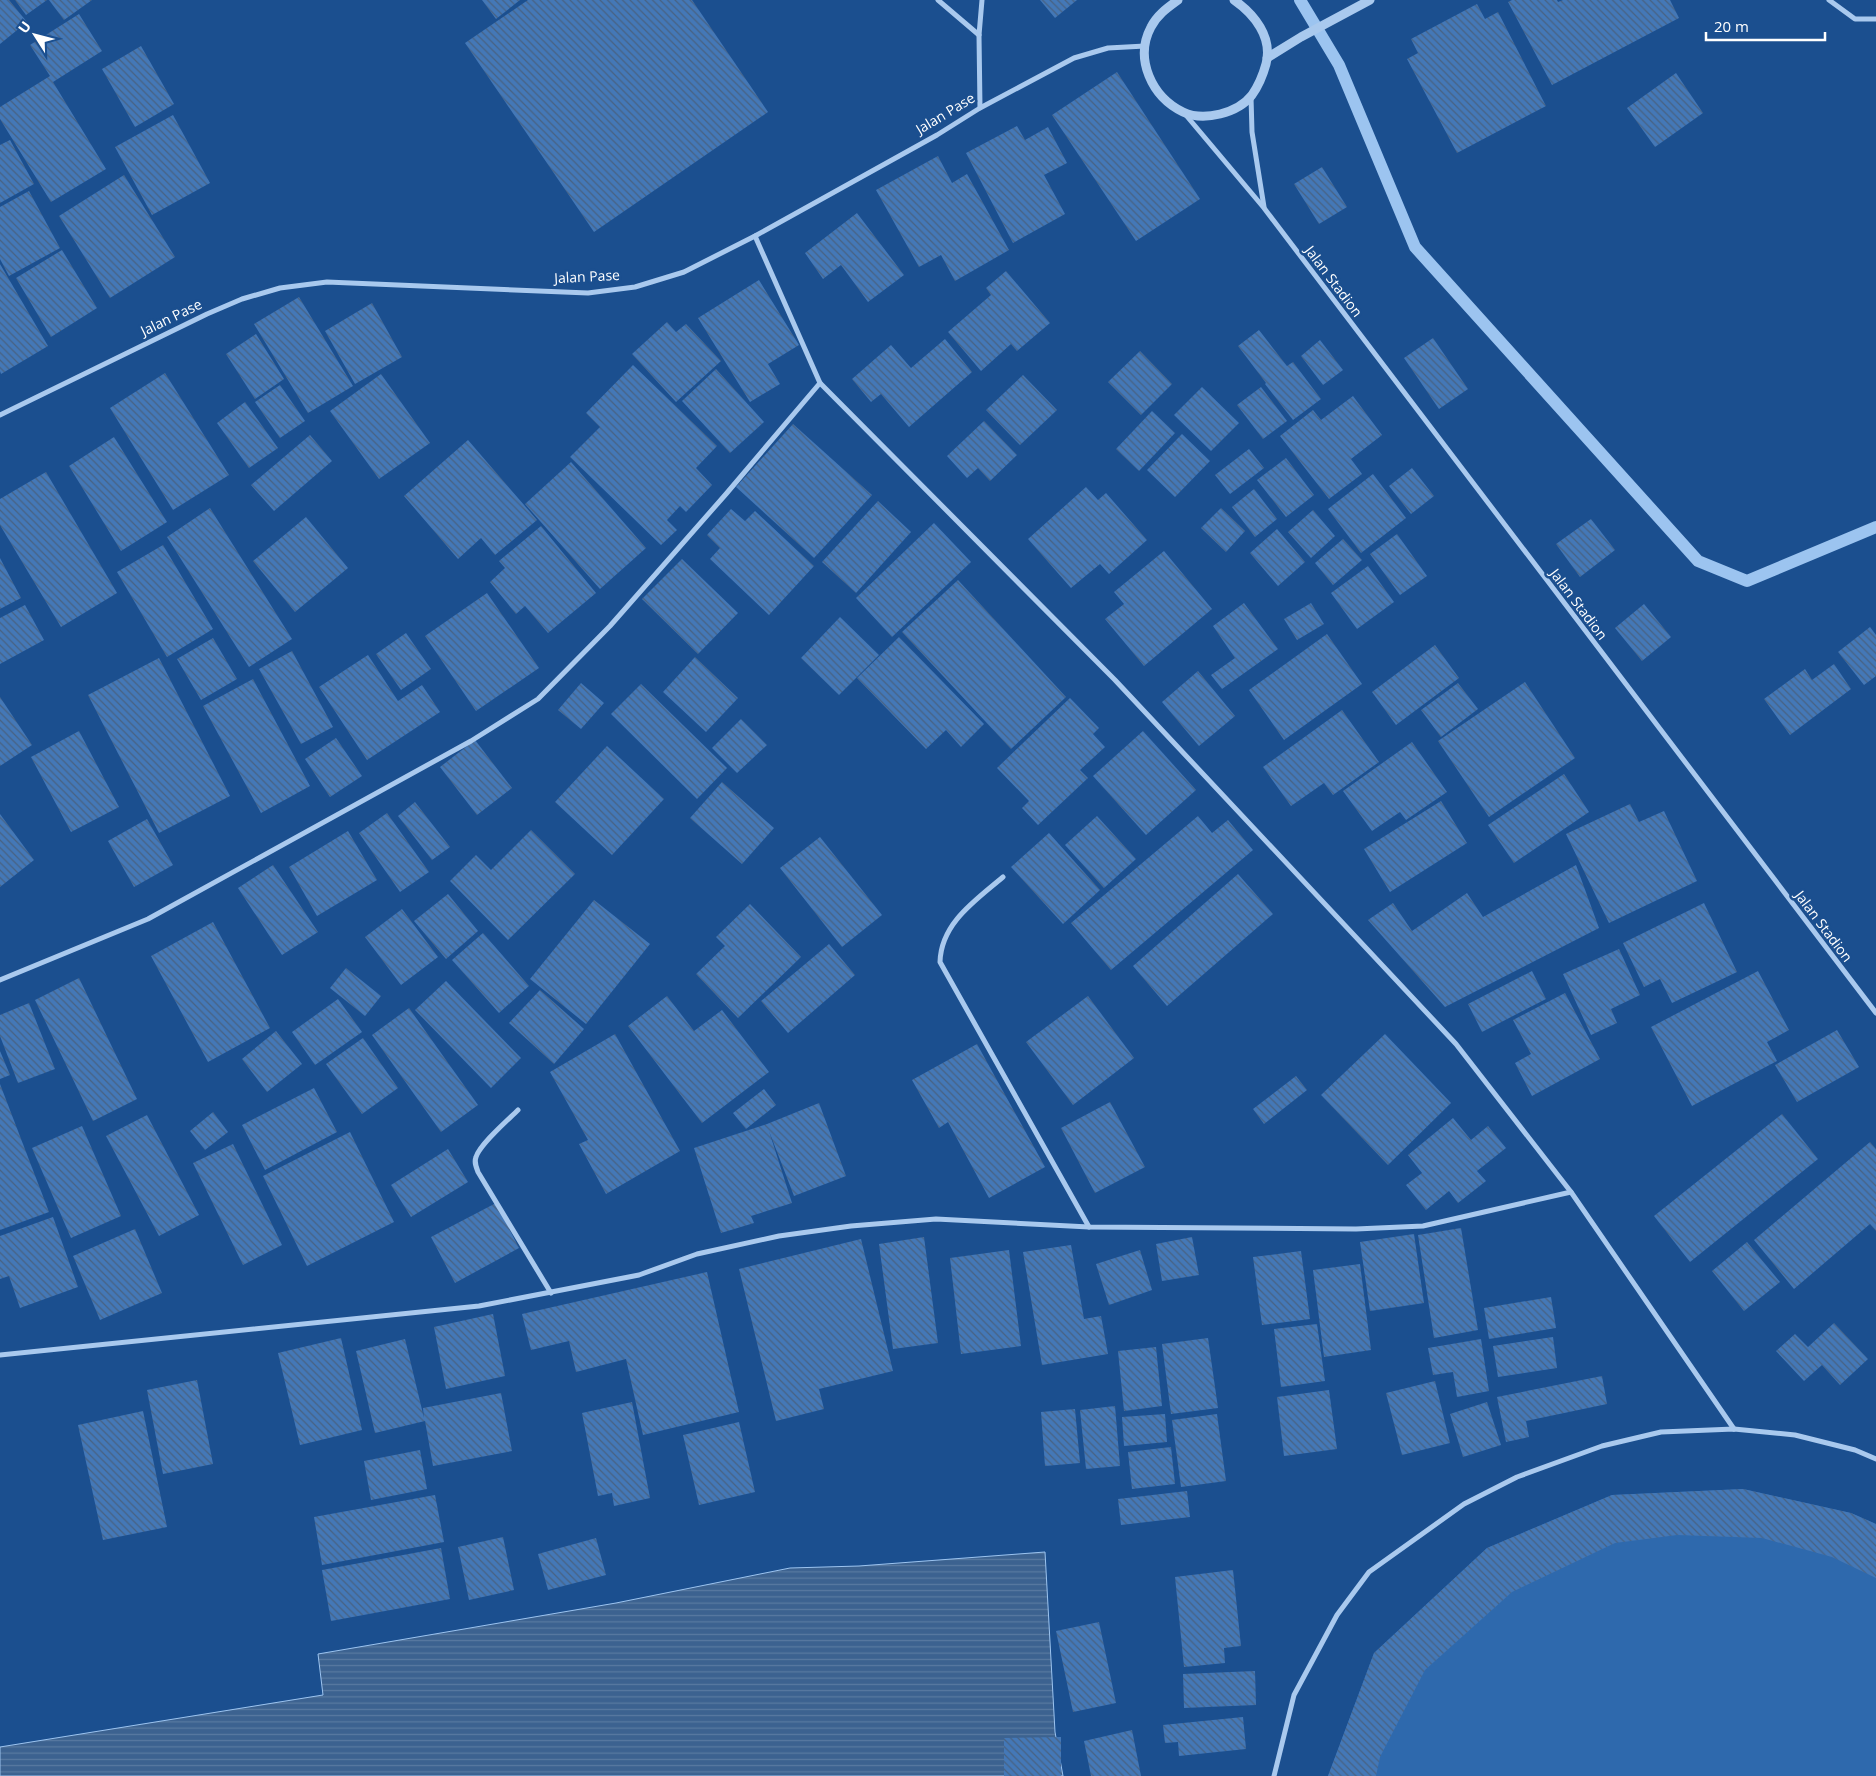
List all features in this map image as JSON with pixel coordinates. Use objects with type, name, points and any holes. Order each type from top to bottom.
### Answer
[{"type":"street","points":[[938,0],[979,35]]},
{"type":"street","points":[[980,108],[979,35],[982,0]]},
{"type":"street","points":[[1178,0],[1162,12],[1151,27],[1145,46],[1145,67],[1153,87],[1167,102],[1185,113],[1208,117],[1232,110],[1251,96],[1262,79],[1267,58],[1265,40],[1259,24],[1248,10],[1234,0]]},
{"type":"street","points":[[1267,58],[1301,37],[1370,0]]},
{"type":"street","points":[[1829,0],[1855,19],[1876,19]]},
{"type":"street","name":"Jalan Pase","points":[[0,415],[207,314],[242,299],[280,288],[326,282],[588,293],[635,287],[684,272],[755,236],[937,135],[980,108],[1074,58],[1108,48],[1145,46]]},
{"type":"street","name":"Jalan Stadion","points":[[1251,96],[1252,132],[1264,208]]},
{"type":"street","name":"Jalan Stadion","points":[[1185,113],[1264,208],[1876,1013]]},
{"type":"street","points":[[755,236],[820,383],[1115,680],[1449,1037],[1571,1192],[1734,1429]]},
{"type":"street","points":[[0,980],[148,919],[471,741],[538,699],[610,626],[820,383]]},
{"type":"street","points":[[1003,877],[962,912],[953,924],[945,936],[940,949],[940,962],[1089,1228]]},
{"type":"street","points":[[518,1110],[480,1150],[475,1158],[475,1163],[478,1172],[551,1293]]},
{"type":"street","points":[[0,1355],[479,1306],[639,1275],[698,1254],[779,1236],[851,1226],[936,1220],[1089,1228],[1356,1229],[1423,1226],[1571,1192]]},
{"type":"street","points":[[1274,1776],[1294,1695],[1337,1615],[1369,1572],[1464,1504],[1517,1476],[1602,1446],[1661,1432],[1734,1429],[1795,1435],[1855,1450],[1876,1459]]},
{"type":"shaded area","points":[[1743,1489],[1851,1513],[1876,1524],[1876,1776],[1328,1776],[1374,1653],[1487,1548],[1612,1495]]},
{"type":"shaded area","points":[[1045,1552],[1055,1732],[1063,1776],[0,1776],[0,1747],[323,1695],[318,1654],[616,1603],[790,1568],[859,1566]]},
{"type":"building","points":[[0,0],[9,0],[27,22],[0,44]]},
{"type":"building","points":[[15,0],[47,0],[26,15]]},
{"type":"building","points":[[49,0],[92,0],[64,20]]},
{"type":"building","points":[[482,0],[520,0],[496,19]]},
{"type":"building","points":[[528,0],[692,0],[768,112],[594,232],[465,43]]},
{"type":"building","points":[[1040,0],[1077,0],[1055,18]]},
{"type":"building","points":[[1512,0],[1557,0],[1558,2],[1563,0],[1670,0],[1679,18],[1552,85],[1508,2]]},
{"type":"building","points":[[1477,4],[1485,19],[1498,12],[1546,106],[1457,153],[1407,59],[1418,53],[1411,39]]},
{"type":"building","points":[[79,14],[102,51],[53,82],[106,169],[51,202],[0,119],[0,107],[50,76],[30,45]]},
{"type":"building","points":[[141,46],[174,104],[135,127],[102,69]]},
{"type":"building","points":[[1117,72],[1200,199],[1136,241],[1052,115]]},
{"type":"building","points":[[1676,73],[1703,113],[1655,147],[1627,108]]},
{"type":"building","points":[[173,115],[210,183],[152,215],[115,147]]},
{"type":"building","points":[[1017,126],[1025,140],[1048,127],[1067,163],[1044,175],[1065,214],[1013,243],[966,153]]},
{"type":"building","points":[[10,140],[34,184],[0,203],[0,145]]},
{"type":"building","points":[[938,156],[952,183],[967,174],[1009,250],[955,281],[941,255],[919,267],[876,190]]},
{"type":"building","points":[[1322,167],[1347,207],[1319,224],[1294,184]]},
{"type":"building","points":[[124,175],[175,257],[110,298],[59,216]]},
{"type":"building","points":[[29,191],[60,248],[9,276],[0,259],[0,207]]},
{"type":"building","points":[[857,213],[904,275],[868,302],[841,265],[823,279],[805,253]]},
{"type":"building","points":[[62,250],[97,308],[51,337],[16,278]]},
{"type":"building","points":[[0,264],[48,346],[1,374],[0,371]]},
{"type":"building","points":[[1006,271],[1050,323],[1017,351],[1011,344],[981,371],[948,332],[991,295],[986,288]]},
{"type":"building","points":[[759,280],[799,345],[768,364],[780,384],[750,402],[698,318]]},
{"type":"building","points":[[299,297],[353,386],[308,413],[254,324]]},
{"type":"building","points":[[372,303],[402,357],[355,384],[325,331]]},
{"type":"building","points":[[667,322],[676,332],[686,324],[721,361],[676,402],[632,354]]},
{"type":"building","points":[[1259,330],[1287,366],[1293,362],[1321,399],[1293,420],[1238,346]]},
{"type":"building","points":[[256,334],[284,379],[255,399],[226,354]]},
{"type":"building","points":[[1433,338],[1468,389],[1439,409],[1404,358]]},
{"type":"building","points":[[945,339],[972,372],[909,427],[881,394],[871,402],[852,379],[891,345],[911,368]]},
{"type":"building","points":[[1320,340],[1343,370],[1323,385],[1301,356]]},
{"type":"building","points":[[1140,351],[1172,384],[1141,415],[1108,382]]},
{"type":"building","points":[[633,365],[717,446],[696,468],[712,485],[686,512],[680,506],[667,520],[677,530],[661,545],[570,457],[600,427],[586,413]]},
{"type":"building","points":[[716,369],[764,422],[730,453],[682,401]]},
{"type":"building","points":[[165,373],[229,475],[173,510],[110,408]]},
{"type":"building","points":[[381,374],[430,443],[379,479],[330,411]]},
{"type":"building","points":[[1023,375],[1057,410],[1020,445],[986,410]]},
{"type":"building","points":[[280,385],[305,421],[280,438],[255,402]]},
{"type":"building","points":[[1202,387],[1239,423],[1211,451],[1174,415]]},
{"type":"building","points":[[1261,387],[1287,421],[1263,439],[1237,405]]},
{"type":"building","points":[[1353,396],[1382,435],[1351,459],[1362,474],[1329,499],[1280,436],[1313,410],[1321,420]]},
{"type":"building","points":[[245,402],[278,448],[249,468],[217,423]]},
{"type":"building","points":[[1152,411],[1175,433],[1139,471],[1116,449]]},
{"type":"building","points":[[984,421],[1017,455],[990,481],[978,468],[967,478],[947,456]]},
{"type":"building","points":[[793,424],[872,495],[814,558],[736,487]]},
{"type":"building","points":[[1182,434],[1210,461],[1175,497],[1147,470]]},
{"type":"building","points":[[310,435],[332,461],[274,511],[251,485]]},
{"type":"building","points":[[114,437],[167,522],[121,551],[69,466]]},
{"type":"building","points":[[468,440],[537,520],[495,555],[481,538],[458,559],[404,496]]},
{"type":"building","points":[[1249,449],[1264,468],[1230,494],[1215,475]]},
{"type":"building","points":[[1286,458],[1314,495],[1286,517],[1257,480]]},
{"type":"building","points":[[571,462],[646,548],[600,589],[525,504]]},
{"type":"building","points":[[1412,468],[1434,496],[1411,514],[1389,486]]},
{"type":"building","points":[[46,472],[117,593],[61,627],[0,525],[0,499]]},
{"type":"building","points":[[1373,474],[1406,518],[1361,553],[1328,509]]},
{"type":"building","points":[[1086,487],[1098,500],[1106,493],[1147,540],[1109,574],[1100,564],[1071,588],[1028,539]]},
{"type":"building","points":[[1254,489],[1277,519],[1255,537],[1232,507]]},
{"type":"building","points":[[878,501],[911,532],[856,593],[822,562]]},
{"type":"building","points":[[210,508],[292,639],[249,667],[167,537]]},
{"type":"building","points":[[1221,508],[1245,531],[1226,552],[1201,528]]},
{"type":"building","points":[[731,509],[745,521],[755,511],[814,566],[769,615],[710,559],[720,548],[707,535]]},
{"type":"building","points":[[1313,510],[1335,536],[1311,558],[1288,532]]},
{"type":"building","points":[[306,517],[348,568],[295,612],[253,561]]},
{"type":"building","points":[[1591,519],[1615,550],[1580,577],[1556,544]]},
{"type":"building","points":[[934,523],[971,562],[892,637],[856,598]]},
{"type":"building","points":[[541,526],[596,593],[548,633],[525,606],[516,614],[490,582],[505,568],[499,561]]},
{"type":"building","points":[[1277,529],[1305,562],[1278,586],[1250,553]]},
{"type":"building","points":[[1397,534],[1427,576],[1400,595],[1370,554]]},
{"type":"building","points":[[1343,539],[1362,560],[1333,585],[1315,563]]},
{"type":"building","points":[[163,545],[213,629],[167,657],[117,572]]},
{"type":"building","points":[[1164,551],[1212,609],[1144,666],[1105,619],[1124,604],[1114,592]]},
{"type":"building","points":[[0,558],[21,598],[0,609]]},
{"type":"building","points":[[682,559],[738,613],[698,654],[642,599]]},
{"type":"building","points":[[1368,566],[1394,602],[1357,629],[1331,593]]},
{"type":"building","points":[[958,580],[1066,697],[1011,749],[902,632]]},
{"type":"building","points":[[487,593],[539,668],[476,711],[425,636]]},
{"type":"building","points":[[1244,603],[1278,649],[1222,689],[1211,675],[1235,658],[1213,626]]},
{"type":"building","points":[[1311,603],[1324,624],[1297,640],[1284,619]]},
{"type":"building","points":[[1644,604],[1671,637],[1642,661],[1615,628]]},
{"type":"building","points":[[25,605],[44,640],[0,664],[0,618]]},
{"type":"building","points":[[840,617],[879,655],[839,695],[801,658]]},
{"type":"building","points":[[1870,627],[1876,635],[1876,676],[1864,685],[1838,652]]},
{"type":"building","points":[[406,633],[431,669],[401,690],[376,654]]},
{"type":"building","points":[[1327,634],[1362,684],[1284,740],[1249,690]]},
{"type":"building","points":[[899,637],[984,724],[961,747],[946,730],[926,749],[857,678]]},
{"type":"building","points":[[213,638],[237,679],[201,700],[177,659]]},
{"type":"building","points":[[1435,645],[1459,678],[1396,725],[1372,692]]},
{"type":"building","points":[[292,651],[333,727],[301,744],[259,669]]},
{"type":"building","points":[[368,655],[398,701],[422,685],[440,712],[367,760],[319,687]]},
{"type":"building","points":[[695,657],[738,698],[706,732],[663,692]]},
{"type":"building","points":[[159,658],[230,796],[159,833],[88,695]]},
{"type":"building","points":[[1834,664],[1851,689],[1790,735],[1764,699],[1805,669],[1812,680]]},
{"type":"building","points":[[1198,671],[1235,716],[1199,746],[1162,702]]},
{"type":"building","points":[[253,679],[310,786],[261,813],[203,706]]},
{"type":"building","points":[[1525,682],[1575,758],[1489,817],[1438,741]]},
{"type":"building","points":[[581,683],[604,703],[581,729],[558,710]]},
{"type":"building","points":[[1458,683],[1478,709],[1441,737],[1421,710]]},
{"type":"building","points":[[641,684],[727,768],[697,799],[611,714]]},
{"type":"building","points":[[0,697],[32,745],[0,766]]},
{"type":"building","points":[[1070,698],[1099,728],[1093,734],[1105,747],[1080,770],[1088,778],[1038,825],[1022,808],[1029,801],[997,768]]},
{"type":"building","points":[[1342,710],[1379,762],[1333,795],[1324,783],[1291,806],[1263,767]]},
{"type":"building","points":[[741,719],[767,745],[737,773],[712,748]]},
{"type":"building","points":[[79,731],[119,807],[71,832],[31,757]]},
{"type":"building","points":[[1143,731],[1196,790],[1146,835],[1093,776]]},
{"type":"building","points":[[336,738],[362,776],[330,797],[305,759]]},
{"type":"building","points":[[475,740],[512,788],[477,815],[440,767]]},
{"type":"building","points":[[1412,742],[1447,792],[1406,820],[1400,812],[1372,831],[1343,791]]},
{"type":"building","points":[[607,746],[664,799],[612,855],[555,802]]},
{"type":"building","points":[[1564,774],[1589,812],[1514,863],[1488,825]]},
{"type":"building","points":[[722,782],[774,828],[742,864],[690,818]]},
{"type":"building","points":[[1441,801],[1467,843],[1390,892],[1364,849]]},
{"type":"building","points":[[415,802],[450,847],[432,860],[398,816]]},
{"type":"building","points":[[1630,804],[1639,822],[1664,811],[1697,881],[1609,923],[1566,834]]},
{"type":"building","points":[[387,813],[429,872],[400,892],[359,833]]},
{"type":"building","points":[[0,814],[34,860],[0,887]]},
{"type":"building","points":[[1097,816],[1136,859],[1104,888],[1065,845]]},
{"type":"building","points":[[1198,816],[1212,833],[1228,820],[1253,850],[1111,970],[1071,923]]},
{"type":"building","points":[[147,819],[173,865],[134,887],[108,841]]},
{"type":"building","points":[[531,830],[575,874],[508,940],[450,881],[476,855],[491,870]]},
{"type":"building","points":[[348,831],[377,880],[317,916],[289,867]]},
{"type":"building","points":[[1049,833],[1100,890],[1063,924],[1011,867]]},
{"type":"building","points":[[820,837],[882,915],[842,947],[780,868]]},
{"type":"building","points":[[273,865],[318,932],[282,955],[238,888]]},
{"type":"building","points":[[1576,865],[1599,928],[1445,1007],[1368,920],[1393,903],[1412,931],[1467,893],[1483,917]]},
{"type":"building","points":[[1238,874],[1273,914],[1167,1006],[1133,966]]},
{"type":"building","points":[[448,894],[478,931],[446,959],[414,921]]},
{"type":"building","points":[[594,900],[650,944],[586,1024],[530,979]]},
{"type":"building","points":[[1704,903],[1737,972],[1672,1003],[1660,979],[1644,987],[1623,943]]},
{"type":"building","points":[[750,904],[801,957],[738,1018],[696,974],[725,946],[716,937]]},
{"type":"building","points":[[402,909],[438,957],[401,985],[365,937]]},
{"type":"building","points":[[213,922],[270,1028],[208,1062],[151,956]]},
{"type":"building","points":[[483,933],[529,986],[499,1013],[452,960]]},
{"type":"building","points":[[829,944],[855,975],[788,1033],[761,1001]]},
{"type":"building","points":[[1619,949],[1640,995],[1611,1009],[1617,1023],[1591,1035],[1563,974]]},
{"type":"building","points":[[346,968],[381,996],[365,1016],[330,988]]},
{"type":"building","points":[[1532,971],[1546,999],[1482,1032],[1468,1004]]},
{"type":"building","points":[[1758,971],[1789,1030],[1767,1042],[1777,1061],[1692,1106],[1651,1027]]},
{"type":"building","points":[[79,978],[137,1099],[93,1121],[35,1000]]},
{"type":"building","points":[[446,981],[521,1058],[491,1088],[415,1010]]},
{"type":"building","points":[[540,990],[584,1029],[554,1064],[509,1023]]},
{"type":"building","points":[[1565,993],[1600,1059],[1532,1096],[1515,1063],[1531,1054],[1513,1020]]},
{"type":"building","points":[[667,996],[694,1031],[722,1010],[769,1072],[702,1123],[628,1026]]},
{"type":"building","points":[[1088,996],[1134,1058],[1073,1105],[1026,1042]]},
{"type":"building","points":[[338,999],[362,1032],[315,1065],[292,1032]]},
{"type":"building","points":[[29,1003],[55,1069],[18,1083],[0,1036],[0,1015]]},
{"type":"building","points":[[409,1008],[478,1105],[441,1132],[372,1035]]},
{"type":"building","points":[[1837,1030],[1859,1067],[1797,1102],[1775,1065]]},
{"type":"building","points":[[276,1031],[302,1064],[267,1092],[242,1059]]},
{"type":"building","points":[[615,1034],[680,1151],[606,1194],[579,1144],[588,1140],[550,1072]]},
{"type":"building","points":[[1385,1034],[1451,1103],[1388,1165],[1321,1095]]},
{"type":"building","points":[[363,1038],[398,1088],[362,1114],[326,1064]]},
{"type":"building","points":[[977,1044],[1045,1167],[989,1198],[948,1122],[939,1128],[912,1080]]},
{"type":"building","points":[[0,1051],[10,1075],[0,1079]]},
{"type":"building","points":[[1296,1076],[1307,1090],[1264,1124],[1253,1109]]},
{"type":"building","points":[[0,1084],[49,1212],[0,1230]]},
{"type":"building","points":[[314,1088],[337,1132],[265,1170],[242,1125]]},
{"type":"building","points":[[764,1089],[776,1105],[746,1129],[733,1113]]},
{"type":"building","points":[[1110,1102],[1145,1167],[1095,1193],[1061,1128]]},
{"type":"building","points":[[819,1103],[846,1176],[794,1196],[769,1131],[792,1203],[751,1216],[754,1223],[721,1233],[694,1148],[767,1124]]},
{"type":"building","points":[[213,1112],[228,1132],[205,1150],[190,1131]]},
{"type":"building","points":[[1782,1114],[1818,1159],[1690,1262],[1654,1216]]},
{"type":"building","points":[[147,1115],[199,1215],[159,1236],[106,1136]]},
{"type":"building","points":[[1453,1118],[1471,1140],[1488,1126],[1506,1148],[1477,1171],[1486,1181],[1458,1203],[1449,1191],[1426,1210],[1406,1185],[1422,1173],[1408,1155]]},
{"type":"building","points":[[82,1126],[121,1216],[71,1238],[32,1148]]},
{"type":"building","points":[[350,1132],[394,1222],[307,1266],[263,1176]]},
{"type":"building","points":[[1870,1142],[1876,1149],[1876,1231],[1870,1224],[1794,1289],[1754,1240]]},
{"type":"building","points":[[233,1144],[282,1245],[243,1265],[193,1163]]},
{"type":"building","points":[[448,1149],[468,1182],[411,1217],[391,1185]]},
{"type":"building","points":[[496,1203],[519,1248],[455,1283],[431,1237]]},
{"type":"building","points":[[53,1217],[78,1287],[20,1308],[9,1276],[0,1279],[0,1236]]},
{"type":"building","points":[[1461,1228],[1478,1330],[1434,1338],[1418,1235]]},
{"type":"building","points":[[135,1229],[162,1293],[100,1320],[73,1256]]},
{"type":"building","points":[[1414,1234],[1424,1303],[1370,1311],[1360,1242]]},
{"type":"building","points":[[924,1237],[938,1343],[893,1349],[879,1244]]},
{"type":"building","points":[[1192,1237],[1199,1275],[1162,1281],[1156,1244]]},
{"type":"building","points":[[861,1239],[893,1371],[819,1389],[824,1409],[776,1421],[739,1269]]},
{"type":"building","points":[[1747,1242],[1780,1282],[1744,1311],[1712,1271]]},
{"type":"building","points":[[1071,1245],[1084,1319],[1101,1316],[1108,1354],[1042,1365],[1023,1252]]},
{"type":"building","points":[[1009,1250],[1021,1346],[961,1354],[950,1258]]},
{"type":"building","points":[[1140,1250],[1152,1290],[1109,1305],[1096,1264]]},
{"type":"building","points":[[1301,1251],[1310,1319],[1262,1325],[1253,1257]]},
{"type":"building","points":[[1360,1264],[1371,1350],[1324,1357],[1313,1270]]},
{"type":"building","points":[[707,1272],[739,1412],[643,1435],[626,1359],[576,1372],[569,1341],[531,1350],[522,1314]]},
{"type":"building","points":[[1551,1297],[1556,1328],[1489,1339],[1484,1308]]},
{"type":"building","points":[[493,1314],[505,1376],[446,1389],[434,1327]]},
{"type":"building","points":[[1834,1323],[1868,1359],[1840,1385],[1822,1365],[1804,1381],[1776,1351],[1795,1334],[1808,1347]]},
{"type":"building","points":[[1317,1324],[1325,1381],[1281,1387],[1274,1329]]},
{"type":"building","points":[[1553,1337],[1557,1368],[1498,1377],[1493,1346]]},
{"type":"building","points":[[341,1338],[362,1430],[300,1445],[278,1353]]},
{"type":"building","points":[[1208,1338],[1218,1408],[1171,1414],[1162,1344]]},
{"type":"building","points":[[405,1339],[424,1418],[423,1408],[501,1393],[512,1451],[433,1466],[425,1421],[375,1433],[356,1351]]},
{"type":"building","points":[[1481,1339],[1489,1391],[1457,1397],[1453,1372],[1433,1375],[1428,1348]]},
{"type":"building","points":[[1156,1347],[1162,1406],[1124,1411],[1118,1351]]},
{"type":"building","points":[[1602,1376],[1607,1404],[1526,1421],[1529,1437],[1506,1442],[1497,1397]]},
{"type":"building","points":[[197,1380],[213,1464],[163,1474],[147,1390]]},
{"type":"building","points":[[1435,1381],[1450,1443],[1402,1455],[1386,1393]]},
{"type":"building","points":[[1329,1390],[1337,1449],[1284,1456],[1277,1397]]},
{"type":"building","points":[[632,1402],[650,1498],[614,1506],[612,1493],[598,1496],[582,1413]]},
{"type":"building","points":[[1487,1402],[1501,1445],[1463,1457],[1450,1414]]},
{"type":"building","points":[[1115,1406],[1120,1466],[1086,1469],[1080,1410]]},
{"type":"building","points":[[1075,1409],[1080,1463],[1045,1466],[1041,1412]]},
{"type":"building","points":[[143,1411],[167,1527],[103,1540],[78,1425]]},
{"type":"building","points":[[1165,1414],[1167,1442],[1124,1446],[1122,1417]]},
{"type":"building","points":[[1217,1414],[1226,1481],[1181,1487],[1172,1420]]},
{"type":"building","points":[[739,1422],[755,1492],[699,1505],[683,1435]]},
{"type":"building","points":[[1171,1447],[1175,1484],[1132,1489],[1128,1452]]},
{"type":"building","points":[[420,1450],[427,1489],[371,1500],[364,1461]]},
{"type":"building","points":[[1743,1489],[1851,1513],[1876,1524],[1876,1578],[1832,1557],[1762,1538],[1677,1535],[1615,1543],[1512,1592],[1425,1670],[1380,1757],[1376,1776],[1328,1776],[1374,1653],[1487,1548],[1612,1495]]},
{"type":"building","points":[[1187,1491],[1190,1517],[1121,1525],[1118,1499]]},
{"type":"building","points":[[435,1495],[444,1542],[322,1565],[314,1517]]},
{"type":"building","points":[[503,1537],[514,1590],[469,1600],[458,1547]]},
{"type":"building","points":[[596,1538],[606,1575],[548,1590],[538,1554]]},
{"type":"building","points":[[441,1548],[450,1599],[331,1621],[322,1570]]},
{"type":"building","points":[[1233,1570],[1241,1646],[1224,1648],[1225,1663],[1184,1667],[1175,1577]]},
{"type":"building","points":[[1099,1622],[1116,1703],[1073,1712],[1056,1631]]},
{"type":"building","points":[[1255,1671],[1256,1705],[1184,1708],[1183,1674]]},
{"type":"building","points":[[1243,1717],[1246,1749],[1179,1756],[1178,1742],[1165,1743],[1163,1725]]},
{"type":"building","points":[[1132,1730],[1141,1776],[1091,1776],[1084,1741]]},
{"type":"building","points":[[1061,1737],[1061,1776],[1004,1776],[1004,1738]]},
{"type":"waterway","points":[[1300,0],[1339,65],[1415,247],[1698,561],[1747,581],[1876,527]]}]
